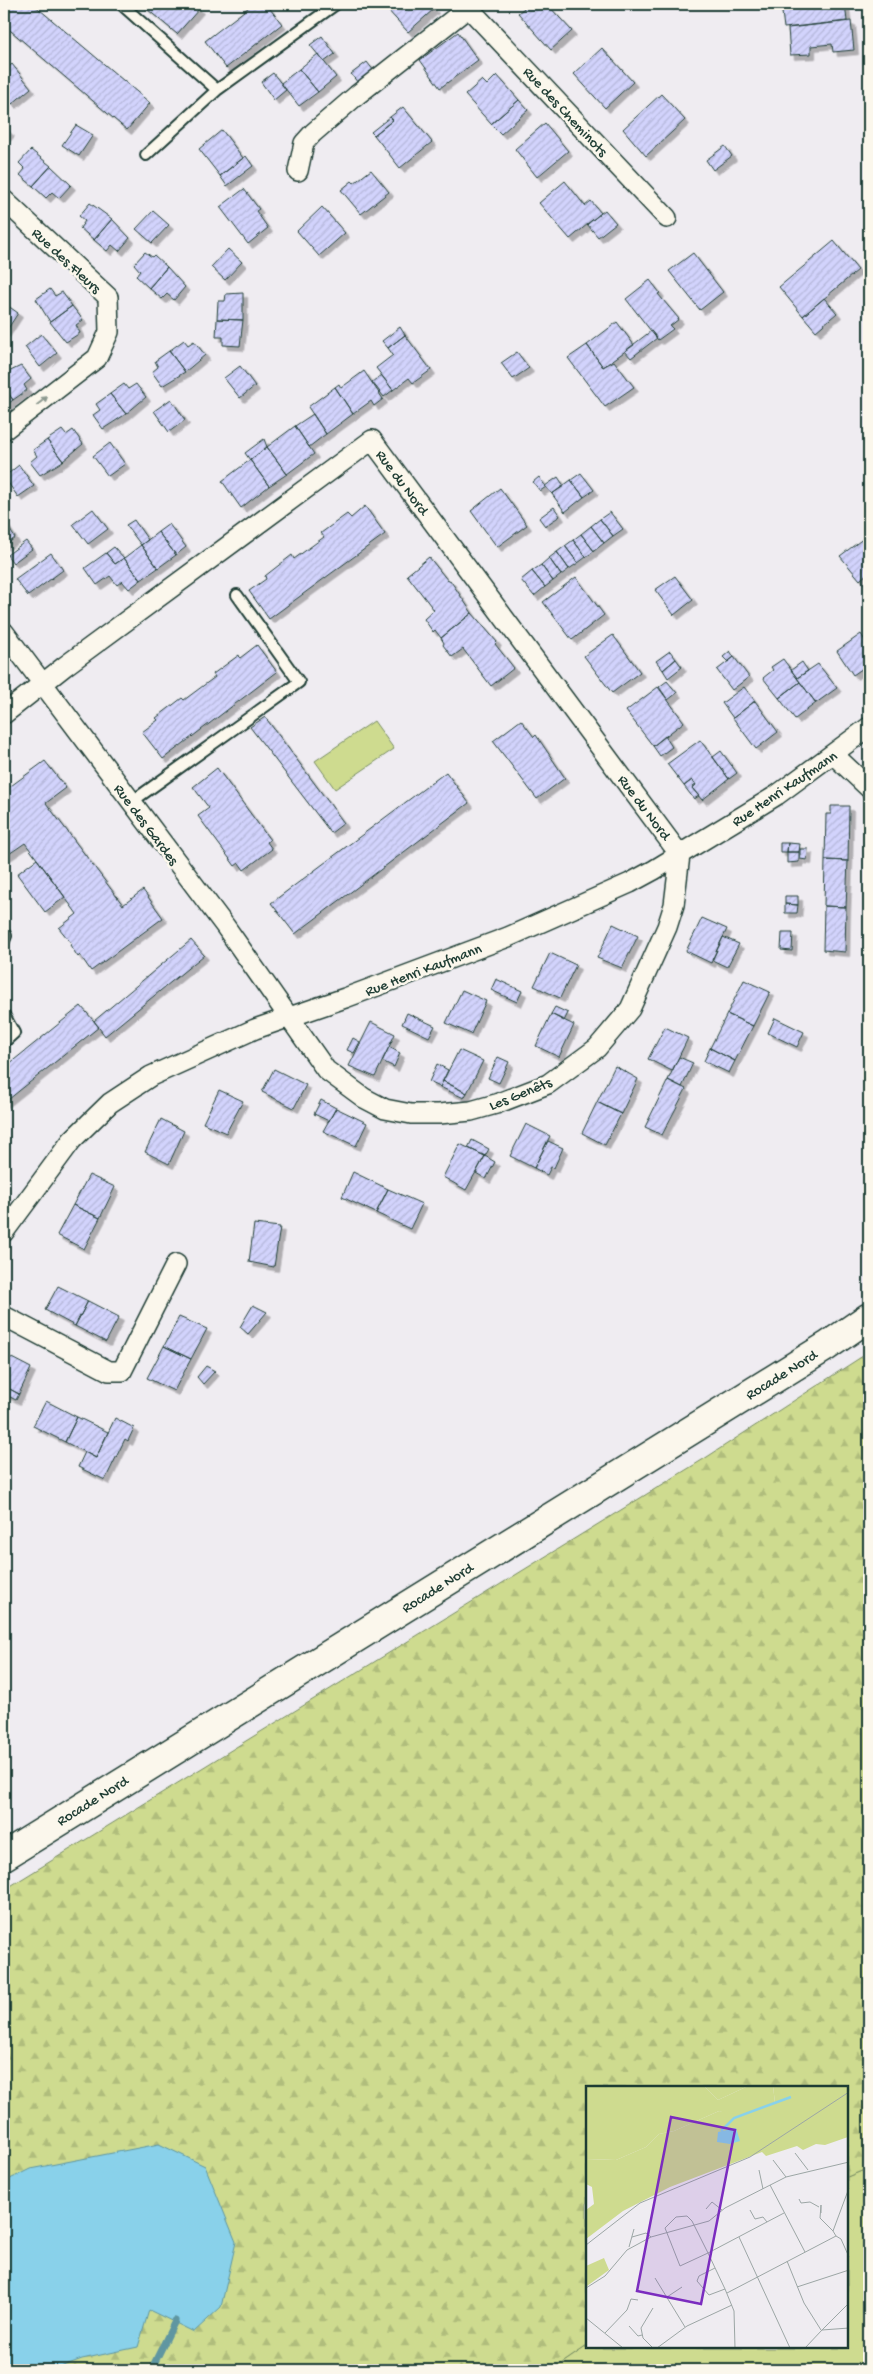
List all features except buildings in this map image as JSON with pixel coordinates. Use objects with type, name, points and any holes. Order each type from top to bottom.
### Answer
[{"type":"main road","name":"Rocade Nord","points":[[4,1856],[827,1346],[869,1317]]},
{"type":"street","points":[[298,171],[304,144],[313,133],[467,5]]},
{"type":"street","name":"Rue des Cheminots","points":[[467,5],[667,218]]},
{"type":"street","name":"Rue des Fleurs","points":[[4,200],[108,297],[109,332],[97,358],[4,430]]},
{"type":"street","name":"Rue du Nord","points":[[41,684],[372,440],[680,855]]},
{"type":"street","name":"Rue des Gardes","points":[[4,632],[130,803],[225,926],[289,1016]]},
{"type":"street","points":[[4,714],[41,684]]},
{"type":"street","name":"Rue Henri Kaufmann","points":[[4,1232],[72,1140],[110,1103],[151,1076],[255,1029],[346,998],[508,937],[630,882],[680,855],[777,795],[834,755],[869,727]]},
{"type":"street","points":[[834,755],[869,788]]},
{"type":"street","name":"Les Genêts","points":[[289,1016],[326,1070],[364,1098],[384,1109],[411,1114],[471,1111],[522,1095],[548,1084],[596,1048],[630,1010],[667,927],[674,905],[680,855]]},
{"type":"street","points":[[4,1316],[109,1371],[122,1371],[176,1264]]},
{"type":"lane","points":[[121,4],[217,90]]},
{"type":"lane","points":[[146,155],[217,90],[336,4]]},
{"type":"lane","points":[[130,803],[299,682],[237,595]]},
{"type":"lane","points":[[4,933],[6,936],[4,941]]},
{"type":"lane","points":[[4,1015],[14,1033],[4,1042]]},
{"type":"green space","points":[[374,721],[394,749],[335,789],[315,761]]},
{"type":"green space","points":[[869,1352],[869,2168],[848,2177],[848,2086],[586,2086],[586,2347],[552,2370],[4,2370],[4,1890],[707,1457]]},
{"type":"green space","points":[[869,2168],[869,2370],[552,2370],[586,2347],[586,2349],[848,2349],[848,2177]]},
{"type":"water","points":[[159,2144],[205,2166],[236,2242],[221,2307],[194,2332],[149,2310],[138,2347],[82,2359],[52,2370],[4,2370],[4,2182],[30,2169]]},
{"type":"waterway","points":[[151,2370],[175,2321]]}]
